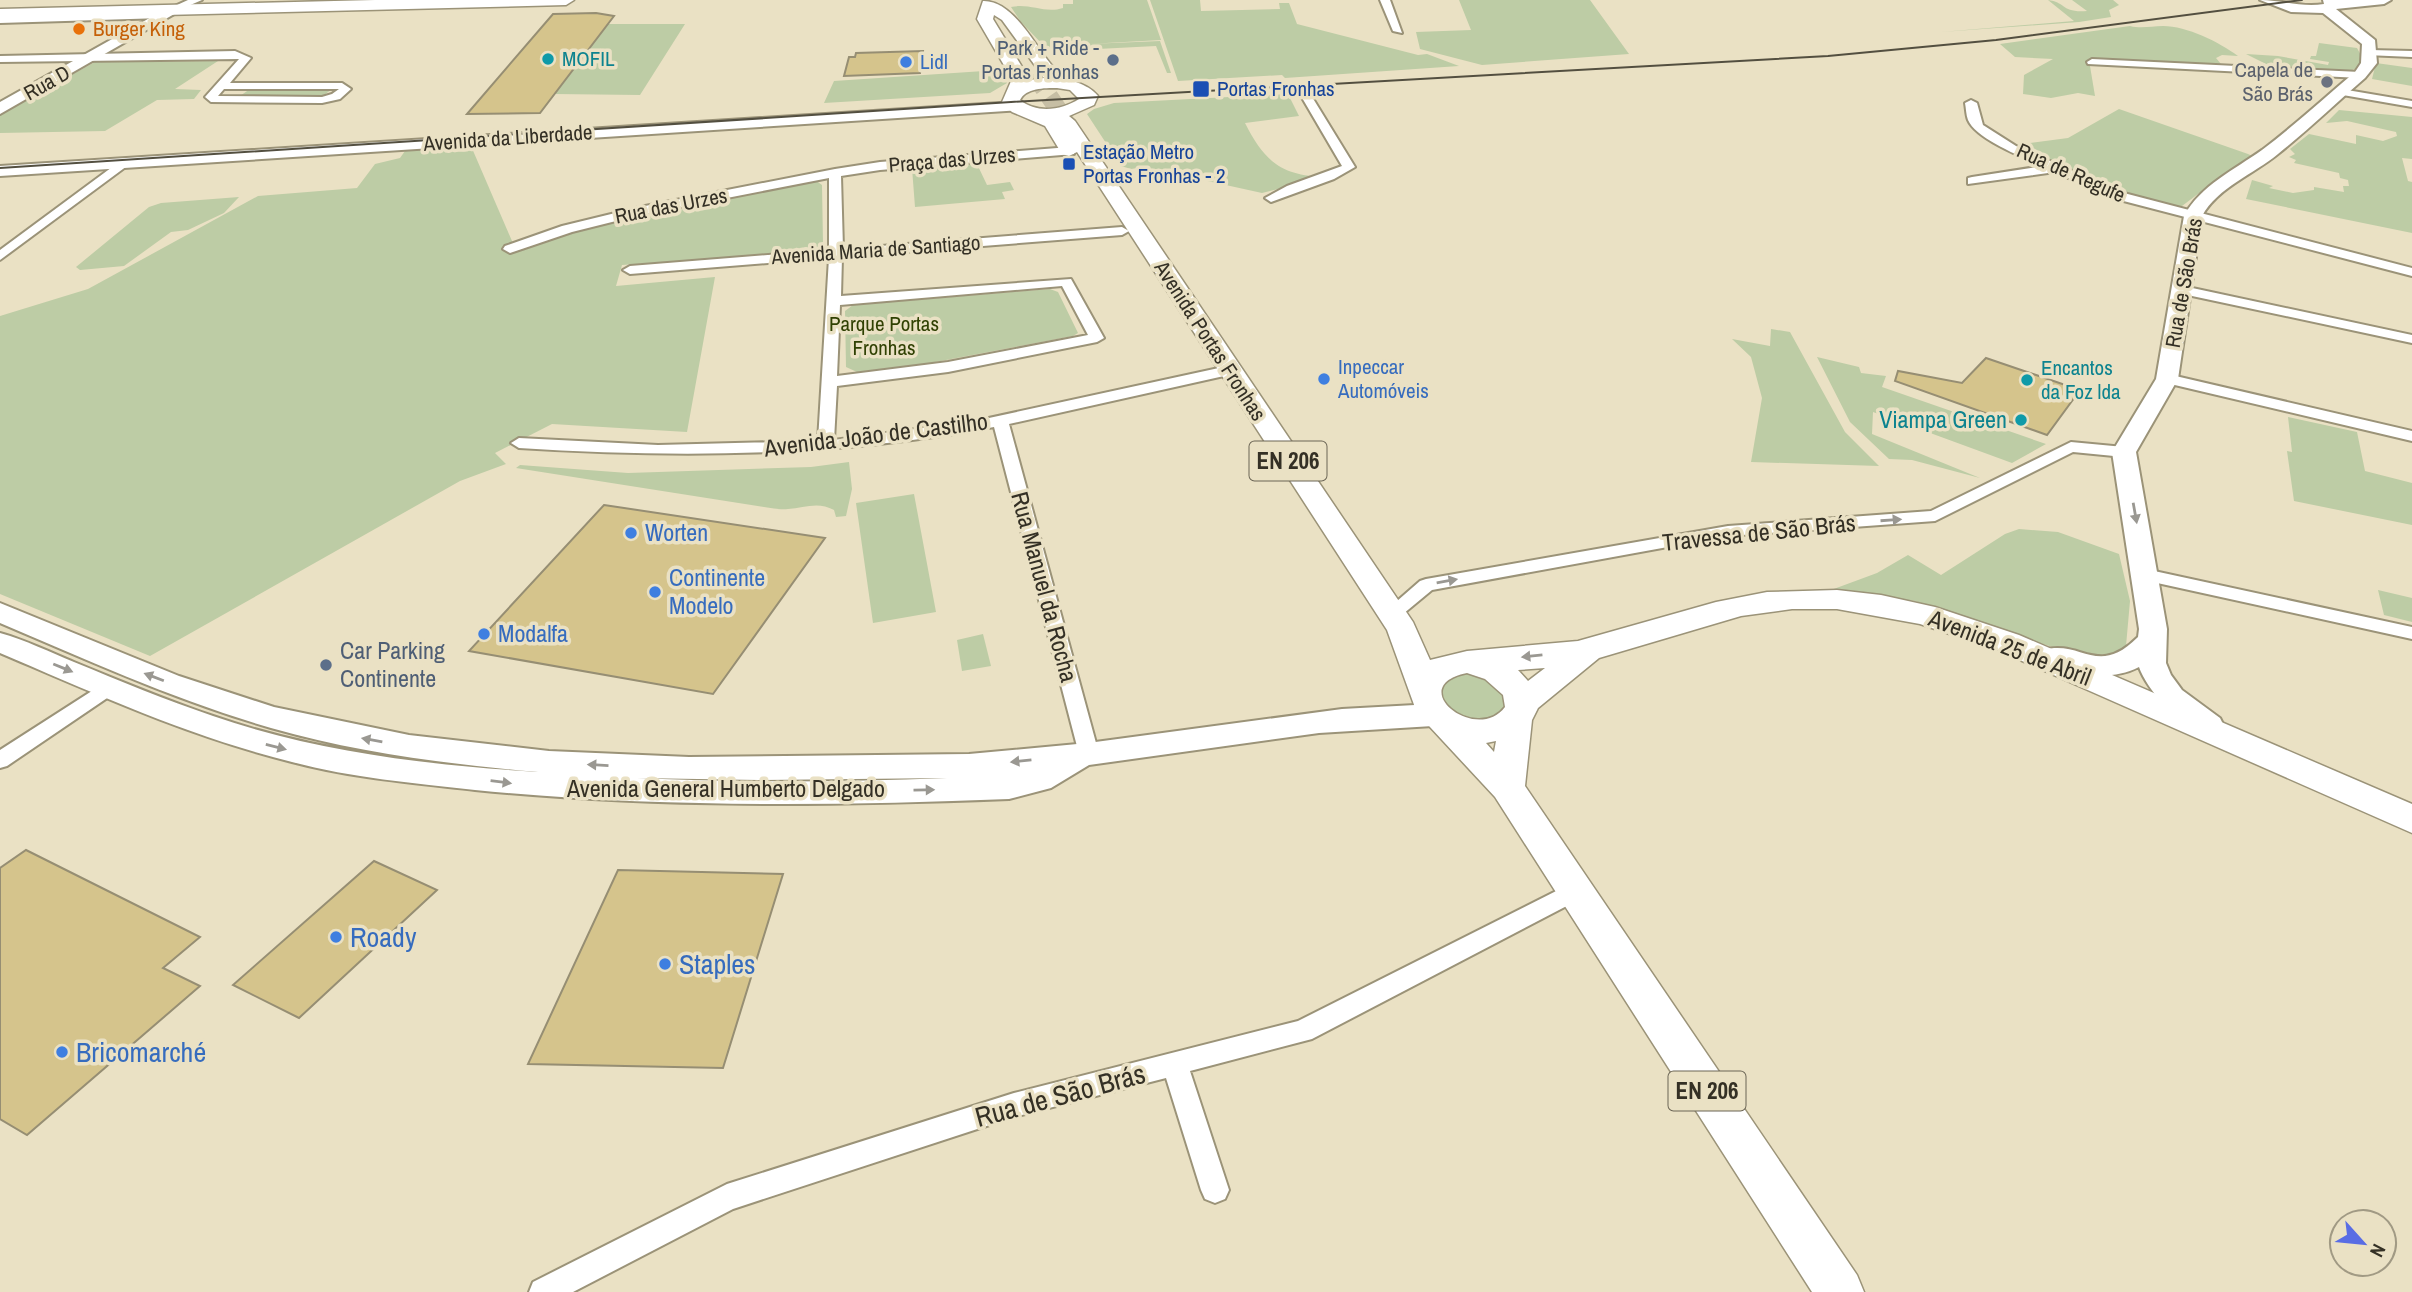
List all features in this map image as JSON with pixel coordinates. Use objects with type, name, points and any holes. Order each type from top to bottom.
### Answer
[{"type":"main road","points":[[0,15],[144,6],[167,12],[566,0]]},
{"type":"main road","points":[[987,2],[1034,75]]},
{"type":"main road","points":[[987,2],[1008,17],[1051,75],[1084,89],[1088,94],[1088,101],[1073,114]]},
{"type":"main road","points":[[987,2],[985,19],[1021,79],[1017,96]]},
{"type":"main road","points":[[1017,96],[1040,84],[1065,83]]},
{"type":"main road","points":[[1017,96],[1052,122],[1134,249],[1178,292]]},
{"type":"main road","points":[[1037,113],[1073,114],[1077,118],[1165,245],[1178,292]]},
{"type":"main road","name":"Avenida Portas Fronhas","points":[[1178,292],[1396,622],[1432,705],[1507,788],[1574,891]]},
{"type":"main road","name":"Avenida 25 de Abril","points":[[1467,663],[1588,650],[1754,603],[1794,599],[1843,600],[1887,606],[1937,617],[2029,651],[2412,819]]},
{"type":"main road","name":"Avenida Portas Fronhas","points":[[1396,622],[1467,663]]},
{"type":"main road","name":"Avenida 25 de Abril","points":[[1519,710],[1588,650]]},
{"type":"main road","points":[[1467,663],[1434,671],[1432,705],[1479,732],[1495,730],[1519,710]]},
{"type":"main road","name":"EN 206","points":[[1467,663],[1498,670],[1514,682],[1520,693],[1519,710]]},
{"type":"main road","points":[[1507,788],[1519,710]]},
{"type":"main road","name":"EN 206","points":[[1574,891],[1840,1292]]},
{"type":"street","points":[[0,20],[167,12],[197,0]]},
{"type":"street","points":[[1385,0],[1398,30]]},
{"type":"street","points":[[2267,0],[2308,9],[2324,17],[2370,53],[2412,54]]},
{"type":"street","points":[[2308,9],[2330,4],[2384,0]]},
{"type":"street","points":[[2330,4],[2367,40],[2370,53]]},
{"type":"street","points":[[0,8],[144,6]]},
{"type":"street","name":"Rua D","points":[[0,109],[94,57],[167,12]]},
{"type":"street","name":"Rua de São Brás","points":[[2124,452],[2167,379],[2193,216],[2199,205],[2212,192],[2270,152],[2342,92],[2366,69],[2370,53]]},
{"type":"street","points":[[0,59],[235,54],[245,56],[211,99],[322,100],[336,97],[346,89],[341,86],[222,86]]},
{"type":"street","points":[[2092,62],[2360,75]]},
{"type":"street","points":[[1271,198],[1290,186],[1333,176],[1347,169],[1349,164],[1305,94],[1292,91]]},
{"type":"street","points":[[2342,92],[2412,104]]},
{"type":"street","name":"Avenida da Liberdade","points":[[0,161],[1017,96]]},
{"type":"street","name":"Avenida da Liberdade","points":[[0,171],[958,109],[1017,96]]},
{"type":"street","name":"Rua de Regufe","points":[[1971,103],[1974,120],[1979,127],[2012,148],[2116,195],[2412,272]]},
{"type":"street","name":"Praça das Urzes","points":[[835,173],[880,166],[1070,151]]},
{"type":"street","points":[[0,256],[123,163]]},
{"type":"street","points":[[1972,181],[2056,168]]},
{"type":"street","points":[[826,445],[836,254],[835,173]]},
{"type":"street","name":"Rua das Urzes","points":[[510,249],[567,229],[640,211],[835,173]]},
{"type":"street","name":"Avenida Maria de Santiago","points":[[630,270],[1122,231]]},
{"type":"street","points":[[829,382],[948,367],[1097,338],[1066,282],[832,301]]},
{"type":"street","points":[[2183,289],[2412,339]]},
{"type":"street","name":"Avenida João de Castilho","points":[[519,443],[682,452],[890,439],[1000,420],[1228,371]]},
{"type":"street","points":[[2167,379],[2412,436]]},
{"type":"street","name":"Rua Manuel da Rocha","points":[[1000,420],[1089,754]]},
{"type":"street","name":"Travessa de São Brás","points":[[1396,622],[1426,585],[1728,531],[1935,516],[2071,447],[2124,452]]},
{"type":"street","points":[[2124,452],[2153,629],[2150,642],[2154,675],[2165,691],[2220,734]]},
{"type":"street","points":[[2145,575],[2412,633]]},
{"type":"street","name":"Avenida General Humberto Delgado","points":[[0,612],[151,676],[230,704],[324,730],[395,744],[598,765],[727,770],[986,764],[1089,754],[1377,715],[1432,705]]},
{"type":"street","name":"Avenida General Humberto Delgado","points":[[0,642],[204,726],[274,747],[375,767],[559,788],[715,794],[1009,787],[1040,780],[1089,754]]},
{"type":"street","points":[[2029,651],[2087,665],[2113,666],[2128,662],[2150,642]]},
{"type":"street","points":[[0,760],[109,687]]},
{"type":"street","name":"Rua de São Brás","points":[[543,1292],[727,1197],[1014,1105],[1303,1031],[1574,891]]},
{"type":"street","points":[[1175,1064],[1215,1190]]},
{"type":"green space","points":[[1073,0],[1147,0],[1161,40],[1088,44],[1160,41],[1171,73],[1167,73],[1156,46],[1078,50],[1078,53],[1054,55],[1049,46],[1044,46],[1021,22],[1011,7],[1056,10],[1063,8],[1063,4],[1073,4]]},
{"type":"green space","points":[[1150,0],[1200,0],[1201,11],[1280,9],[1279,3],[1289,3],[1297,24],[1418,55],[1427,54],[1459,66],[1285,78],[1282,75],[1178,81]]},
{"type":"green space","points":[[1459,0],[1590,0],[1629,54],[1482,65],[1420,49],[1416,32],[1471,30]]},
{"type":"green space","points":[[2048,0],[2079,11],[2087,11],[2072,0],[2113,0],[2119,5],[2109,10],[2111,17],[2079,22],[1941,32],[2074,21]]},
{"type":"green space","points":[[608,24],[685,24],[640,95],[554,94]]},
{"type":"green space","points":[[2130,26],[2182,29],[2212,40],[2238,56],[2222,55],[2216,58],[2221,64],[2089,60],[2095,96],[2078,93],[2051,98],[2023,94],[2024,75],[2053,59],[2015,57],[2000,44]]},
{"type":"green space","points":[[2319,43],[2357,48],[2363,59],[2356,68],[2344,72],[2272,67],[2246,54],[2278,56],[2328,65],[2329,62],[2310,59],[2311,56],[2316,56]]},
{"type":"green space","points":[[218,61],[175,89],[201,90],[194,99],[157,100],[105,131],[0,133],[0,114],[95,62]]},
{"type":"green space","points":[[2376,63],[2412,68],[2412,86],[2372,79]]},
{"type":"green space","points":[[999,70],[1007,83],[990,93],[824,103],[834,81]]},
{"type":"green space","points":[[250,89],[332,89],[323,96],[240,96]]},
{"type":"green space","points":[[1288,94],[1299,116],[1245,123],[1260,148],[1277,165],[1298,174],[1327,177],[1262,193],[1144,167],[1131,169],[1121,166],[1087,114],[1114,103]]},
{"type":"green space","points":[[2119,109],[2252,156],[2182,206],[2175,206],[2120,192],[2015,145],[2068,138]]},
{"type":"green space","points":[[2339,110],[2412,117],[2412,159],[2402,158],[2408,181],[2412,182],[2412,233],[2246,199],[2252,180],[2273,186],[2269,188],[2293,193],[2314,190],[2314,187],[2344,192],[2343,186],[2349,186],[2348,180],[2340,178],[2339,173],[2294,163],[2296,160],[2289,157],[2295,154],[2290,149],[2309,134],[2356,144],[2356,135],[2383,141],[2397,136],[2396,132],[2347,121],[2326,123]]},
{"type":"green space","points":[[471,146],[515,248],[623,215],[815,180],[822,185],[823,244],[809,252],[622,265],[616,286],[715,277],[687,432],[552,424],[495,453],[506,464],[460,481],[150,656],[0,594],[0,316],[88,289],[258,196],[357,188],[375,164],[400,158],[405,151]]},
{"type":"green space","points":[[977,164],[987,185],[1010,182],[1014,190],[1002,192],[1005,199],[915,207],[912,168]]},
{"type":"green space","points":[[239,197],[224,213],[188,230],[171,232],[124,266],[80,270],[76,267],[149,207],[161,203]]},
{"type":"green space","name":"Parque Portas Fronhas","points":[[1050,289],[1058,292],[1078,333],[1073,336],[930,363],[857,372],[846,367],[845,311],[853,305]]},
{"type":"green space","points":[[1771,329],[1790,332],[1845,432],[1879,466],[1751,462],[1762,398],[1751,357],[1732,339],[1770,346]]},
{"type":"green space","points":[[1817,357],[1859,367],[1861,373],[1886,376],[1882,387],[2046,444],[2012,463],[1873,412],[1872,434],[1980,478],[1912,460],[1889,459],[1850,422]]},
{"type":"green space","points":[[2288,417],[2357,432],[2365,471],[2412,483],[2412,525],[2294,501],[2287,451],[2292,452]]},
{"type":"green space","points":[[849,462],[852,489],[846,516],[836,517],[834,510],[822,506],[776,509],[516,468],[520,465],[628,473],[811,467]]},
{"type":"green space","points":[[914,494],[936,612],[873,623],[856,503]]},
{"type":"green space","points":[[2019,529],[2058,532],[2119,554],[2130,601],[2126,646],[2116,656],[2099,658],[2070,653],[1915,601],[1831,590],[1877,573],[1908,555],[1941,575],[2005,534]]},
{"type":"green space","points":[[2378,590],[2412,598],[2412,622],[2384,615]]},
{"type":"green space","points":[[983,634],[991,666],[962,671],[957,640]]},
{"type":"green space","points":[[1482,672],[1509,700],[1500,716],[1478,722],[1443,710],[1436,686],[1449,673]]},
{"type":"building","name":"MOFIL","points":[[596,13],[614,16],[540,113],[467,114],[553,14]]},
{"type":"building","name":"Lidl","points":[[923,51],[920,73],[844,76],[849,57],[855,57],[856,53]]},
{"type":"building","points":[[1986,358],[2080,390],[2047,435],[1895,381],[1898,371],[1962,383]]},
{"type":"building","name":"Continente Modelo","points":[[604,505],[825,538],[713,694],[469,651]]},
{"type":"building","name":"Bricomarché","points":[[26,850],[200,937],[163,968],[200,986],[27,1135],[0,1119],[0,868]]},
{"type":"building","name":"Roady","points":[[374,861],[437,890],[299,1018],[233,985]]},
{"type":"building","name":"Staples","points":[[618,870],[783,874],[723,1068],[528,1064]]},
{"type":"tunnel","points":[[1034,74],[1066,121]]},
{"type":"tram line","points":[[0,168],[1011,102],[1828,56],[1996,40],[2302,0]]},
{"type":"place","name":"Burger King","points":[[79,29]]},
{"type":"place","name":"MOFIL","points":[[548,59]]},
{"type":"place","name":"Park + Ride - Portas Fronhas","points":[[1113,60]]},
{"type":"place","name":"Lidl","points":[[906,62]]},
{"type":"place","name":"Capela de São Brás","points":[[2327,82]]},
{"type":"place","name":"Portas Fronhas","points":[[1201,89]]},
{"type":"place","name":"Estação Metro Portas Fronhas - 2","points":[[1069,164]]},
{"type":"place","name":"Inpeccar Automóveis","points":[[1324,379]]},
{"type":"place","name":"Encantos da Foz lda","points":[[2027,380]]},
{"type":"place","name":"Viampa Green","points":[[2021,420]]},
{"type":"place","name":"Worten","points":[[631,533]]},
{"type":"place","name":"Continente Modelo","points":[[655,592]]},
{"type":"place","name":"Modalfa","points":[[484,634]]},
{"type":"place","name":"Car Parking Continente","points":[[326,665]]},
{"type":"place","name":"Roady","points":[[336,937]]},
{"type":"place","name":"Staples","points":[[665,964]]},
{"type":"place","name":"Bricomarché","points":[[62,1052]]}]
